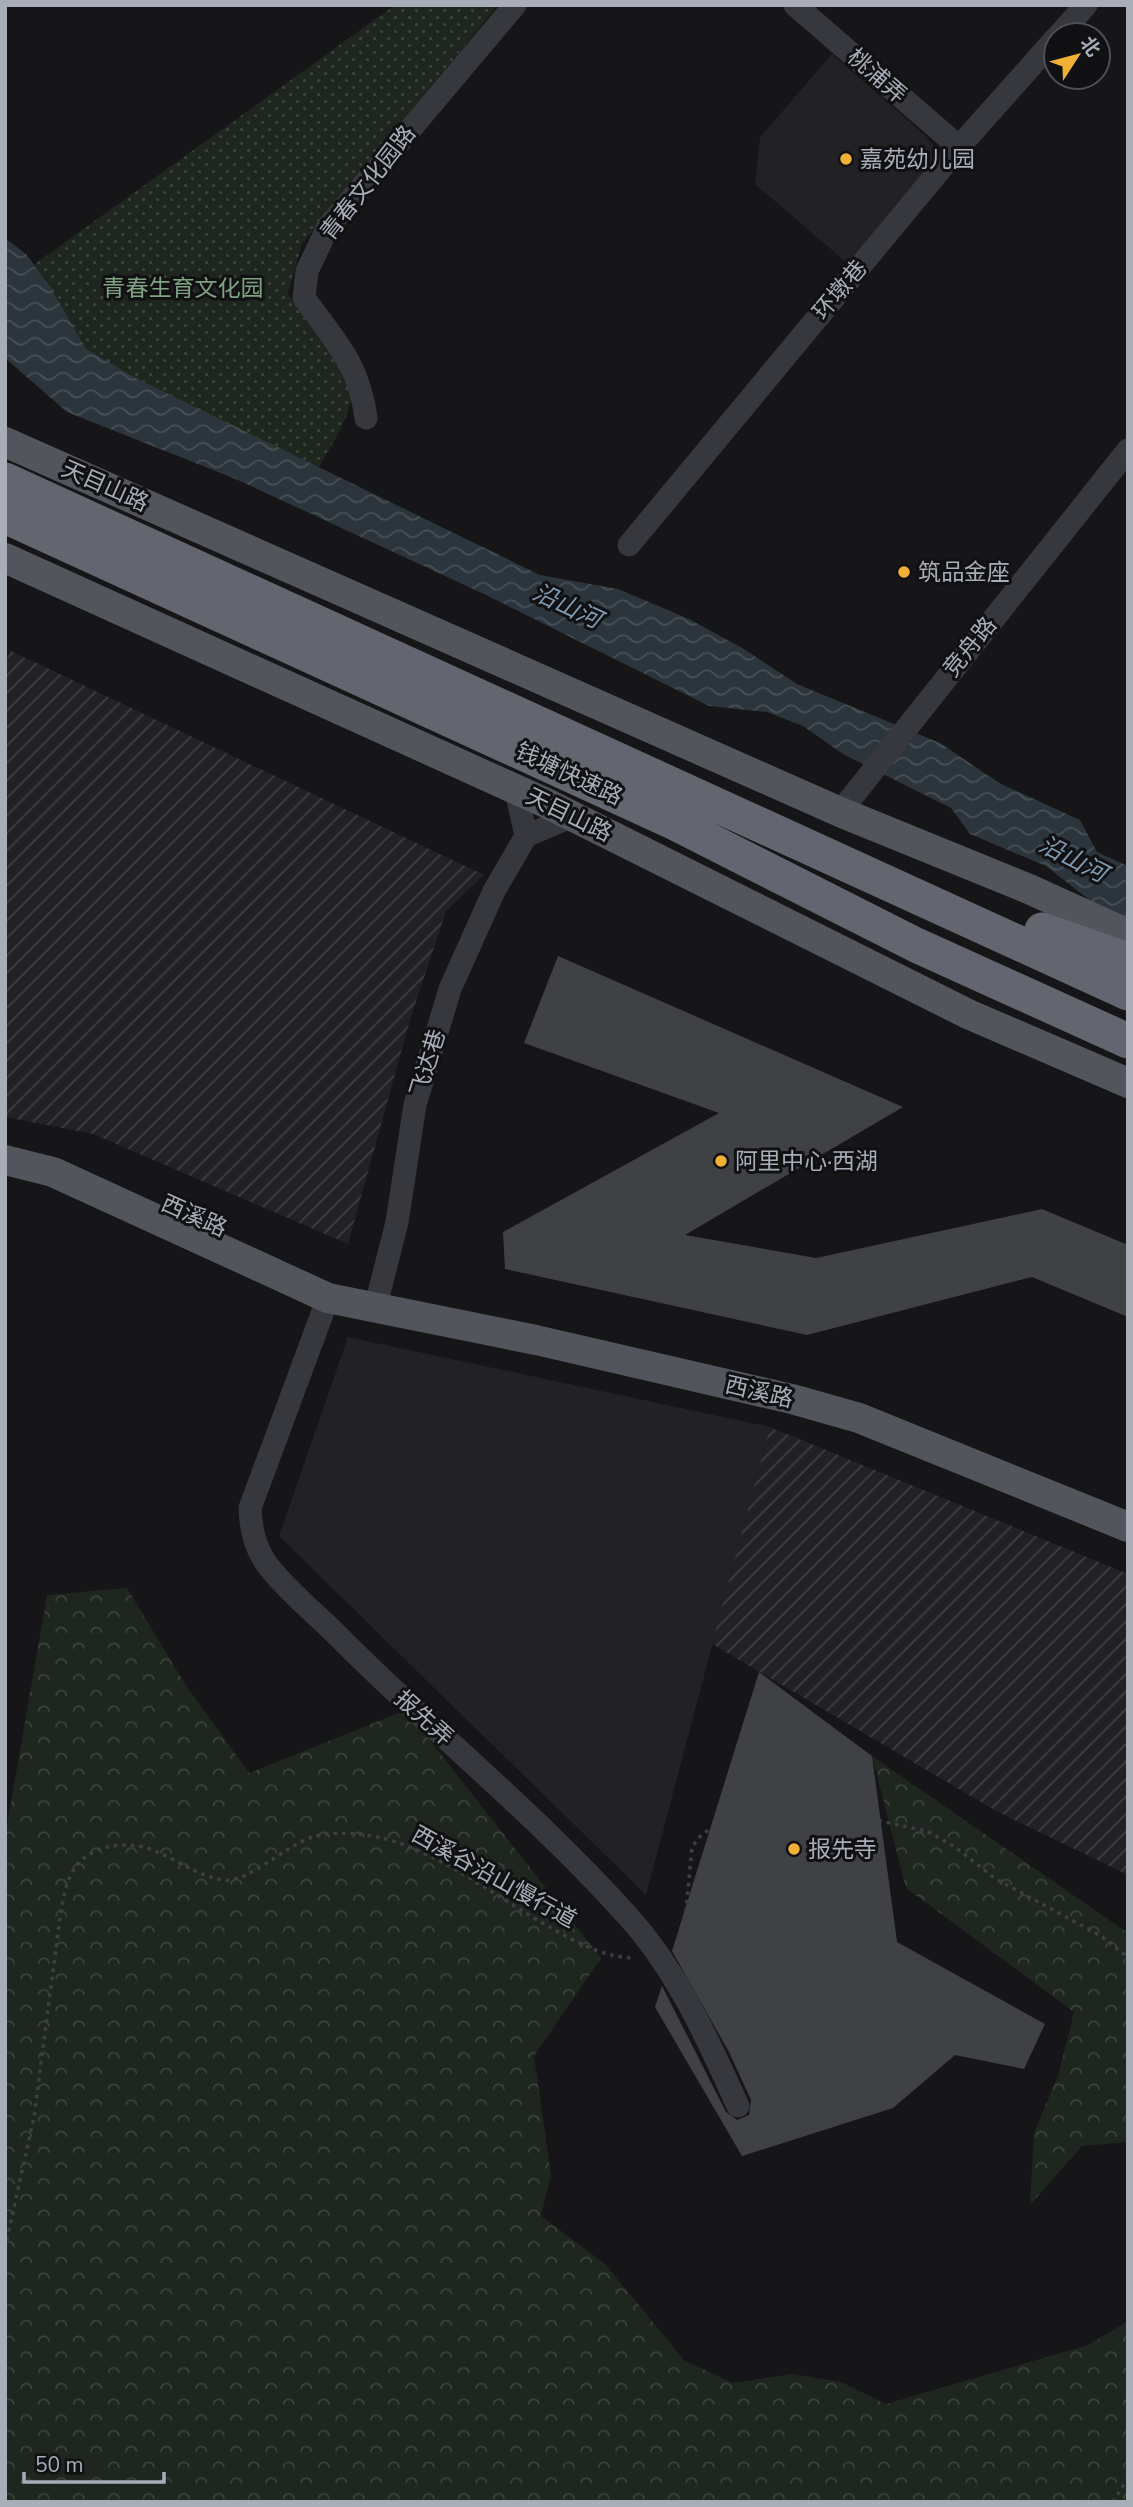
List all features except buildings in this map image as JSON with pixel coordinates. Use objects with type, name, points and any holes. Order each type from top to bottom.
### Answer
[{"type":"highway","name":"钱塘快速路","points":[[5,480],[456,688],[799,840],[1128,993]]},
{"type":"highway","name":"钱塘快速路","points":[[5,516],[659,815],[916,945],[1128,1041]]},
{"type":"highway","points":[[799,840],[1128,960]]},
{"type":"highway","points":[[916,945],[1128,1064]]},
{"type":"main road","name":"天目山路","points":[[5,442],[840,812],[1029,889],[1128,934]]},
{"type":"main road","name":"天目山路","points":[[5,558],[573,816],[968,1014],[1128,1083]]},
{"type":"main road","name":"西溪路","points":[[5,1143],[54,1155],[273,1251],[376,1305]]},
{"type":"main road","name":"西溪路","points":[[5,1160],[53,1172],[328,1298],[376,1305],[792,1399],[848,1415],[1128,1527]]},
{"type":"street","name":"青春文化园路","points":[[366,418],[362,388],[352,364],[304,298],[307,271],[328,227],[515,5]]},
{"type":"street","name":"桃浦弄","points":[[795,5],[959,147]]},
{"type":"street","name":"环墩巷","points":[[1072,21],[1086,5]]},
{"type":"street","name":"环墩巷","points":[[629,545],[959,147],[1042,55]]},
{"type":"street","name":"竞舟路","points":[[840,812],[1128,450]]},
{"type":"street","points":[[516,790],[526,836],[573,816]]},
{"type":"street","name":"飞达巷","points":[[376,1305],[397,1222],[415,1105],[450,989],[494,891],[526,836]]},
{"type":"street","name":"报先弄","points":[[328,1298],[250,1508],[252,1536],[268,1566],[388,1686],[559,1841],[660,1957],[707,2039],[737,2106]]},
{"type":"path","points":[[660,1957],[679,1942],[685,1922],[692,1847],[702,1834],[727,1819],[758,1811],[871,1819],[927,1831],[955,1847],[996,1879],[1101,1936],[1128,1956]]},
{"type":"path","name":"西溪谷沿山慢行道","points":[[5,2248],[34,2117],[61,1910],[69,1877],[88,1853],[117,1845],[148,1849],[202,1874],[226,1881],[251,1872],[313,1837],[354,1834],[383,1839],[428,1856],[581,1945],[623,1958],[660,1957]]},
{"type":"path","points":[[1113,2502],[1128,2477]]},
{"type":"shaded area","name":"嘉苑幼儿园","points":[[832,54],[926,136],[937,151],[931,167],[848,264],[755,184],[760,137]]},
{"type":"shaded area","points":[[11,651],[484,875],[446,911],[410,1020],[348,1244],[93,1134],[5,1117],[5,662]]},
{"type":"shaded area","points":[[348,1337],[770,1427],[646,1895],[279,1536]]},
{"type":"shaded area","points":[[770,1427],[1128,1574],[1128,1875],[998,1812],[712,1644]]},
{"type":"green space","name":"青春生育文化园","points":[[395,5],[498,5],[302,244],[288,293],[338,363],[350,391],[350,404],[343,423],[313,478],[57,341],[21,274]]},
{"type":"green space","points":[[127,1588],[185,1684],[249,1773],[406,1710],[601,1958],[534,2056],[551,2175],[541,2216],[605,2264],[684,2360],[733,2383],[792,2374],[841,2382],[886,2404],[1088,2345],[1128,2321],[1128,2502],[5,2502],[5,1837],[47,1595]]},
{"type":"green space","points":[[872,1756],[1128,1933],[1128,2142],[1082,2146],[1030,2205],[1034,2133],[1059,2073],[1074,2012],[906,1888]]},
{"type":"water","name":"沿山河","points":[[5,238],[26,254],[51,288],[86,349],[138,379],[540,575],[618,589],[689,619],[744,649],[797,684],[940,743],[999,783],[1080,820],[1097,852],[1128,866],[1128,921],[1092,902],[1046,866],[970,834],[951,808],[843,754],[803,726],[767,712],[709,706],[486,595],[238,480],[67,412],[5,358]]},
{"type":"place","name":"嘉苑幼儿园","points":[[846,159]]},
{"type":"place","name":"筑品金座","points":[[904,572]]},
{"type":"place","name":"阿里中心·西湖","points":[[721,1161]]},
{"type":"place","name":"报先寺","points":[[794,1849]]}]
